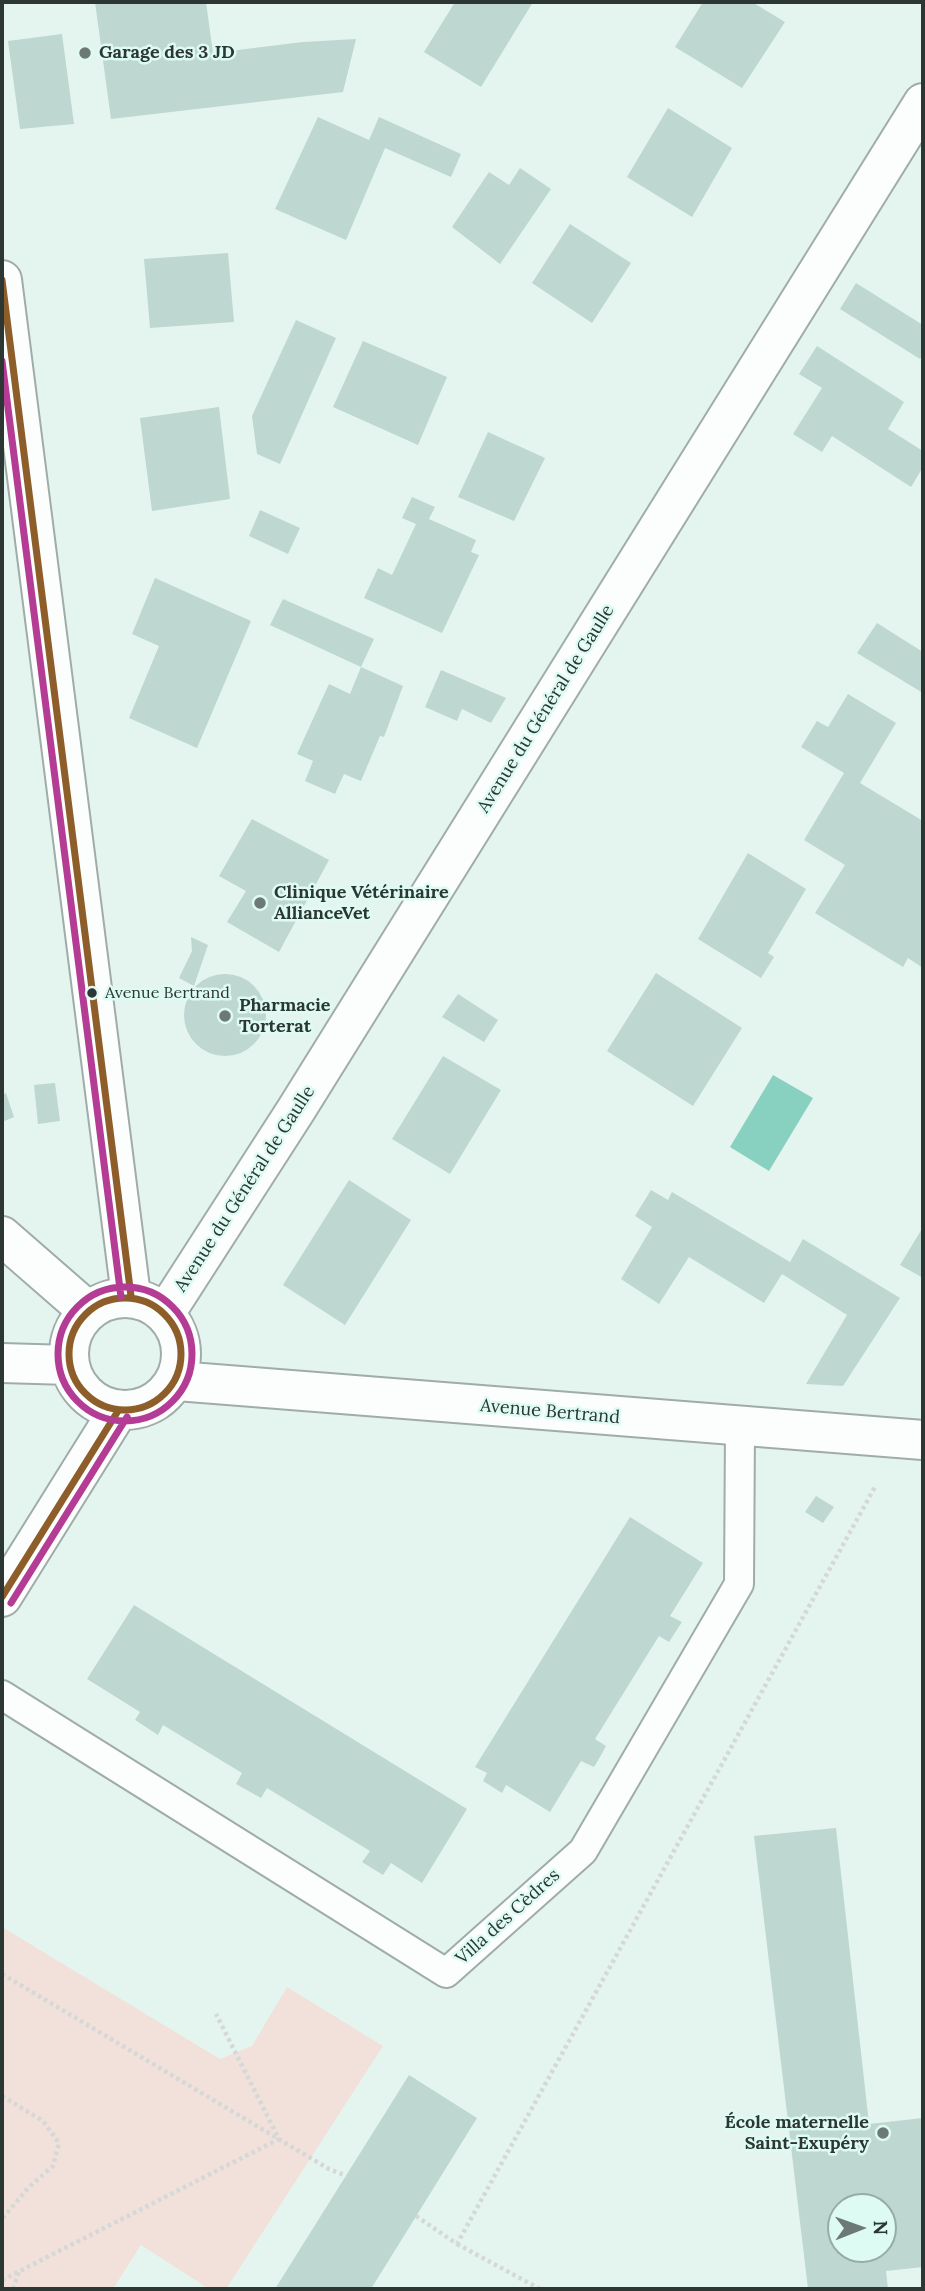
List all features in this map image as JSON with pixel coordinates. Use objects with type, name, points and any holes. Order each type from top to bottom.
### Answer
[{"type":"street","name":"Avenue du Général de Gaulle","points":[[166,1312],[304,1098],[923,103]]},
{"type":"street","points":[[2,280],[131,1296]]},
{"type":"street","points":[[2,1236],[88,1311]]},
{"type":"street","points":[[131,1296],[166,1312],[183,1345],[177,1381],[153,1405],[118,1411],[96,1403],[79,1387],[69,1365],[71,1335],[88,1311],[108,1298],[131,1296]]},
{"type":"street","points":[[2,1363],[69,1365]]},
{"type":"street","name":"Avenue Bertrand","points":[[177,1381],[912,1439]]},
{"type":"street","points":[[2,1597],[118,1411]]},
{"type":"lane","name":"Villa des Cèdres","points":[[2,1695],[446,1973],[583,1851],[739,1584],[740,1427]]},
{"type":"path","points":[[457,2244],[912,1439]]},
{"type":"path","points":[[2,1974],[329,2169],[346,2176]]},
{"type":"path","points":[[216,2014],[279,2139]]},
{"type":"path","points":[[2,2096],[43,2121],[59,2143],[53,2166],[28,2188],[2,2219]]},
{"type":"path","points":[[2,2280],[279,2139]]},
{"type":"path","points":[[416,2216],[457,2244],[540,2289]]},
{"type":"path","points":[[13,2289],[19,2271]]},
{"type":"shaded area","points":[[773,1075],[813,1098],[769,1171],[730,1147]]},
{"type":"shaded area","points":[[2,1927],[220,2059],[252,2046],[287,1987],[383,2046],[226,2289],[209,2289],[141,2245],[113,2289],[2,2289]]},
{"type":"building","points":[[95,2],[206,2],[213,53],[303,42],[356,39],[343,92],[111,119]]},
{"type":"building","points":[[455,2],[533,2],[481,87],[424,52]]},
{"type":"building","points":[[703,2],[752,2],[785,22],[742,88],[675,47]]},
{"type":"building","points":[[62,34],[74,124],[20,129],[8,41]]},
{"type":"building","points":[[668,108],[732,148],[692,217],[627,177]]},
{"type":"building","points":[[318,117],[369,140],[379,117],[461,154],[451,177],[385,148],[346,240],[275,209]]},
{"type":"building","points":[[520,168],[551,189],[500,264],[452,227],[489,172],[509,185]]},
{"type":"building","points":[[570,224],[631,263],[592,323],[532,283]]},
{"type":"building","points":[[228,253],[234,322],[150,328],[144,259]]},
{"type":"building","points":[[856,283],[923,325],[923,354],[920,359],[840,309]]},
{"type":"building","points":[[296,320],[336,338],[280,464],[257,454],[252,416]]},
{"type":"building","points":[[363,341],[447,377],[418,445],[333,407]]},
{"type":"building","points":[[817,346],[904,402],[888,429],[923,451],[923,467],[911,487],[832,436],[822,452],[793,434],[822,388],[799,374]]},
{"type":"building","points":[[219,407],[230,499],[152,511],[140,418]]},
{"type":"building","points":[[488,432],[545,458],[514,521],[458,497]]},
{"type":"building","points":[[412,497],[435,507],[429,519],[476,540],[471,552],[479,555],[442,633],[364,598],[378,568],[392,575],[416,524],[402,518]]},
{"type":"building","points":[[260,510],[300,528],[288,554],[249,536]]},
{"type":"building","points":[[155,578],[251,621],[197,748],[129,718],[159,646],[132,634]]},
{"type":"building","points":[[283,599],[374,639],[361,667],[270,625]]},
{"type":"building","points":[[877,623],[923,652],[923,693],[857,653]]},
{"type":"building","points":[[361,667],[403,686],[384,737],[380,736],[361,781],[344,774],[335,794],[305,781],[313,761],[297,754],[329,684],[350,694]]},
{"type":"building","points":[[441,670],[506,698],[491,723],[462,709],[457,721],[425,707]]},
{"type":"building","points":[[848,694],[896,723],[860,783],[923,821],[923,968],[908,958],[903,967],[815,913],[845,865],[804,840],[844,773],[801,747],[817,721],[828,727]]},
{"type":"building","points":[[252,819],[329,860],[279,952],[227,922],[246,891],[219,876]]},
{"type":"building","points":[[748,853],[806,889],[768,953],[774,957],[761,978],[698,939]]},
{"type":"building","points":[[191,937],[208,945],[194,986],[179,978],[192,951]]},
{"type":"building","points":[[656,973],[742,1028],[693,1106],[607,1051]]},
{"type":"building","name":"Pharmacie Torterat","points":[[217,974],[233,974],[248,981],[259,992],[266,1007],[263,1031],[254,1044],[233,1056],[217,1056],[202,1049],[191,1038],[184,1023],[184,1007],[191,992],[202,981]]},
{"type":"building","points":[[458,994],[498,1020],[484,1042],[442,1017]]},
{"type":"building","points":[[443,1056],[501,1090],[450,1174],[392,1139]]},
{"type":"building","points":[[55,1083],[60,1121],[38,1124],[34,1085]]},
{"type":"building","points":[[6,1093],[14,1117],[2,1122],[2,1095]]},
{"type":"building","points":[[349,1180],[411,1220],[345,1325],[283,1285]]},
{"type":"building","points":[[651,1190],[668,1200],[672,1192],[790,1262],[803,1239],[900,1298],[843,1386],[806,1384],[847,1315],[782,1274],[764,1303],[689,1257],[659,1304],[621,1279],[652,1227],[635,1216]]},
{"type":"building","points":[[923,1227],[923,1278],[900,1265]]},
{"type":"building","points":[[816,1496],[834,1507],[823,1523],[805,1512]]},
{"type":"building","points":[[630,1517],[703,1563],[670,1616],[682,1622],[669,1642],[659,1636],[595,1739],[606,1746],[594,1767],[581,1761],[550,1812],[506,1785],[502,1793],[483,1781],[487,1773],[475,1767]]},
{"type":"building","points":[[134,1605],[467,1809],[422,1883],[391,1863],[383,1875],[362,1862],[370,1851],[267,1788],[261,1798],[236,1784],[242,1773],[163,1725],[158,1735],[135,1720],[140,1712],[87,1679]]},
{"type":"building","points":[[836,1828],[869,2124],[923,2118],[923,2267],[886,2271],[888,2289],[808,2289],[754,1836]]},
{"type":"building","points":[[409,2075],[477,2118],[371,2289],[275,2289]]},
{"type":"transit line","points":[[2,280],[131,1296]]},
{"type":"transit line","points":[[2,361],[121,1297]]},
{"type":"transit line","points":[[125,1287],[151,1292],[172,1307],[187,1328],[192,1354],[187,1380],[172,1401],[151,1416],[125,1421],[99,1416],[78,1401],[63,1380],[58,1354],[63,1328],[78,1307],[99,1292],[125,1287]]},
{"type":"transit line","points":[[125,1298],[147,1302],[165,1314],[177,1332],[181,1354],[177,1376],[165,1394],[147,1406],[125,1410],[103,1406],[85,1394],[73,1376],[69,1354],[73,1332],[85,1314],[103,1302],[125,1298]]},
{"type":"transit line","points":[[2,1597],[118,1411]]},
{"type":"transit line","points":[[11,1603],[127,1417]]},
{"type":"place","name":"Garage des 3 JD","points":[[85,53]]},
{"type":"place","name":"Clinique Vétérinaire AllianceVet","points":[[260,903]]},
{"type":"place","name":"Avenue Bertrand","points":[[92,993]]},
{"type":"place","name":"Pharmacie Torterat","points":[[225,1016]]},
{"type":"place","name":"École maternelle Saint-Exupéry","points":[[883,2133]]}]
